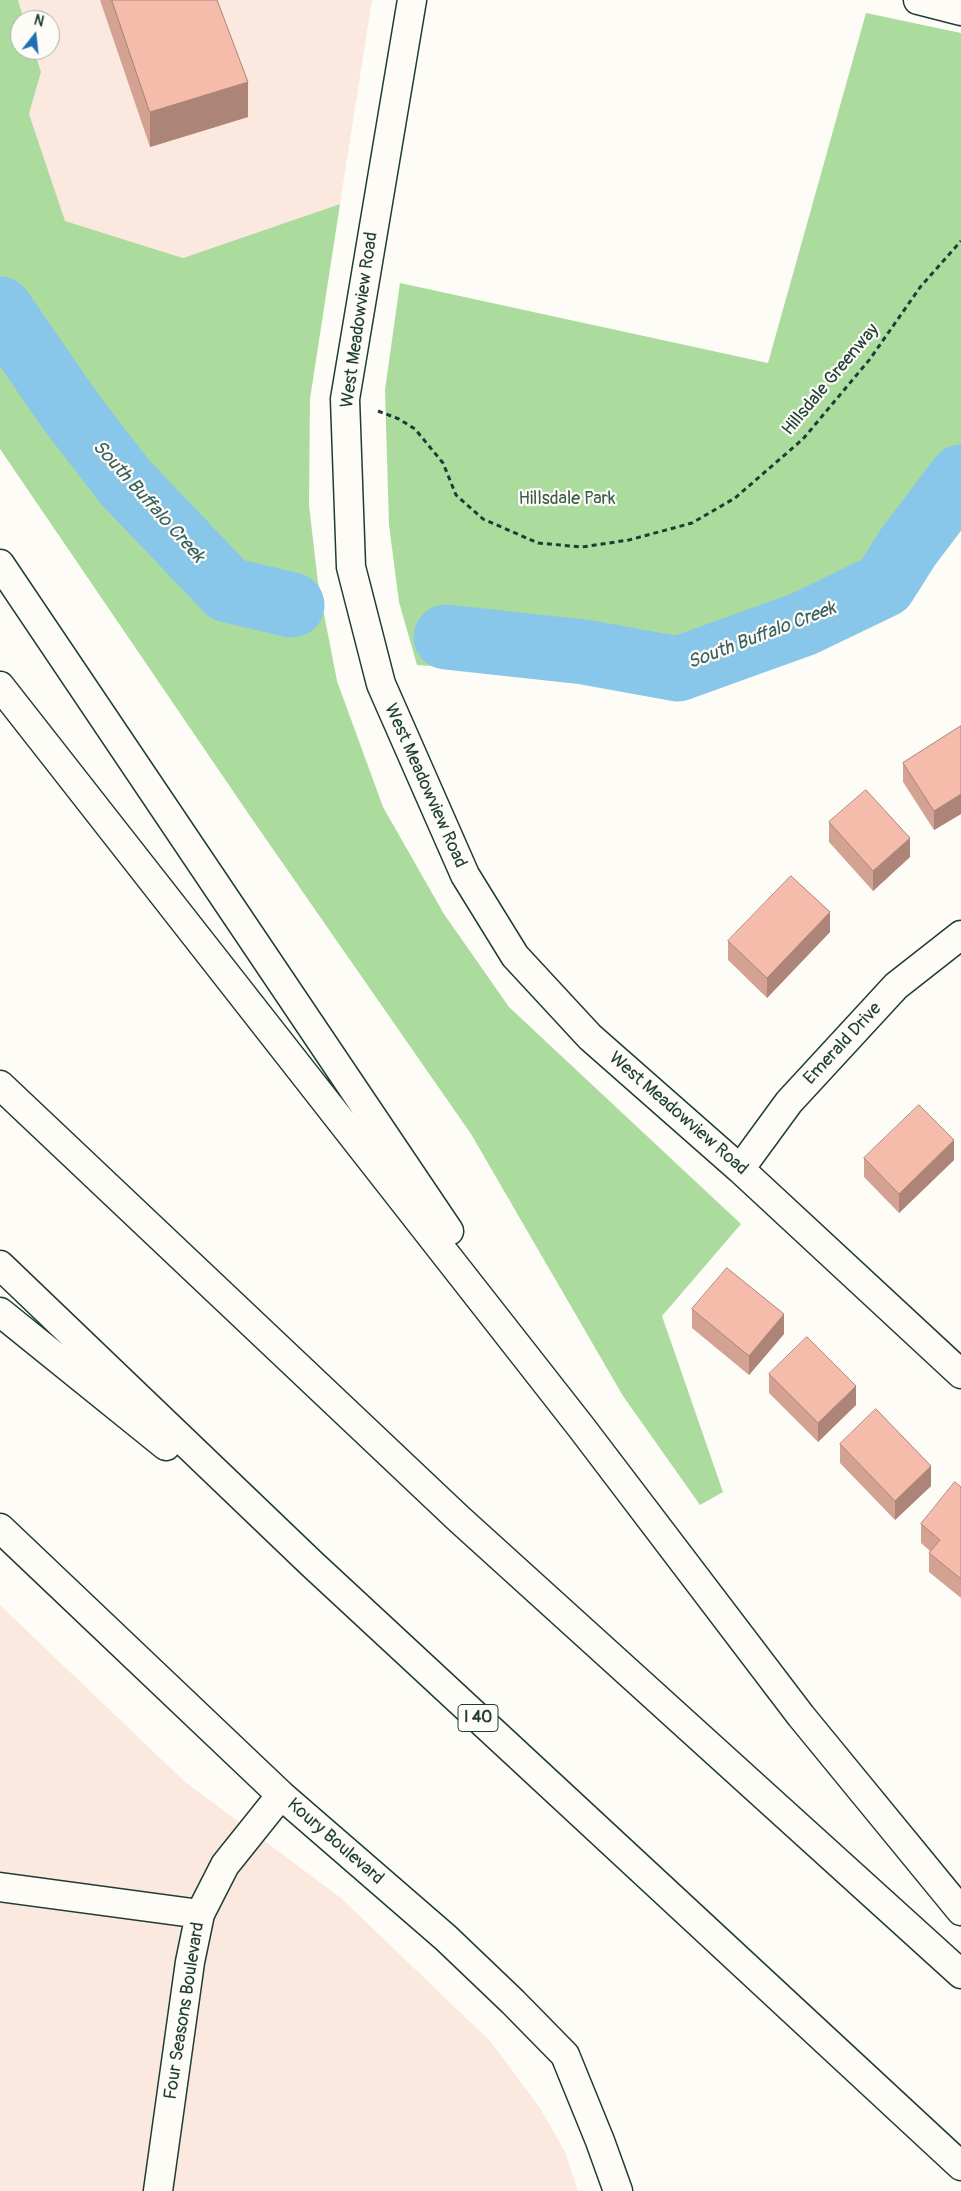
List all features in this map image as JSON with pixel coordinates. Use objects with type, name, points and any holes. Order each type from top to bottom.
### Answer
[{"type":"main road","name":"West Meadowview Road","points":[[412,0],[345,399],[351,566],[381,684],[465,875],[515,956],[583,1029],[740,1169],[961,1374]]},
{"type":"main road","points":[[918,0],[961,11]]},
{"type":"main road","points":[[0,564],[581,1427]]},
{"type":"main road","points":[[0,686],[581,1427],[801,1716],[961,1911]]},
{"type":"main road","name":"Emerald Drive","points":[[740,1169],[789,1102],[896,986],[961,935]]},
{"type":"main road","points":[[0,1085],[458,1518],[961,1974]]},
{"type":"main road","name":"I 40","points":[[0,1264],[311,1563],[961,2166]]},
{"type":"main road","points":[[0,1312],[311,1563]]},
{"type":"main road","name":"Koury Boulevard","points":[[0,1528],[281,1795],[446,1938],[514,2002],[565,2055],[618,2191]]},
{"type":"main road","name":"Four Seasons Boulevard","points":[[158,2191],[190,1962],[200,1914],[225,1865],[281,1795]]},
{"type":"main road","points":[[0,1887],[200,1914]]},
{"type":"path","name":"Hillsdale Greenway","points":[[345,399],[400,419],[415,429],[443,463],[456,495],[483,519],[538,543],[582,547],[629,540],[692,523],[735,498],[803,439],[870,359],[921,286],[961,241]]},
{"type":"shaded area","points":[[18,0],[372,0],[340,204],[183,258],[64,221],[29,114],[41,72],[37,60],[60,60],[60,10],[21,10]]},
{"type":"shaded area","points":[[0,1605],[184,1781],[341,1898],[491,2042],[540,2108],[565,2152],[578,2191],[0,2191]]},
{"type":"green space","points":[[0,0],[18,0],[21,10],[10,10],[10,60],[37,60],[41,72],[29,114],[65,221],[183,258],[340,204],[310,399],[309,505],[318,583],[337,681],[383,807],[444,914],[509,1007],[741,1224],[662,1316],[723,1492],[700,1505],[623,1396],[471,1134],[252,819],[0,449]]},
{"type":"green space","name":"Hillsdale Park","points":[[866,13],[961,33],[961,520],[903,594],[782,659],[676,684],[417,665],[399,602],[389,525],[385,390],[400,283],[768,363]]},
{"type":"building","points":[[112,0],[217,0],[248,82],[150,112]]},
{"type":"building","points":[[961,726],[961,794],[934,811],[903,763]]},
{"type":"building","points":[[866,790],[910,838],[873,871],[829,822]]},
{"type":"building","points":[[791,876],[830,912],[767,978],[728,941]]},
{"type":"building","points":[[919,1105],[954,1140],[899,1194],[864,1158]]},
{"type":"building","points":[[727,1268],[784,1314],[749,1356],[692,1309]]},
{"type":"building","points":[[807,1337],[856,1386],[818,1423],[769,1374]]},
{"type":"building","points":[[876,1409],[931,1466],[895,1501],[840,1444]]},
{"type":"building","points":[[955,1482],[961,1487],[961,1579],[929,1553],[940,1540],[921,1524]]},
{"type":"waterway","name":"South Buffalo Creek","points":[[0,309],[71,412],[125,482],[228,590],[292,605]]},
{"type":"waterway","name":"South Buffalo Creek","points":[[446,637],[584,652],[678,669],[803,624],[884,585],[908,547],[961,477]]}]
